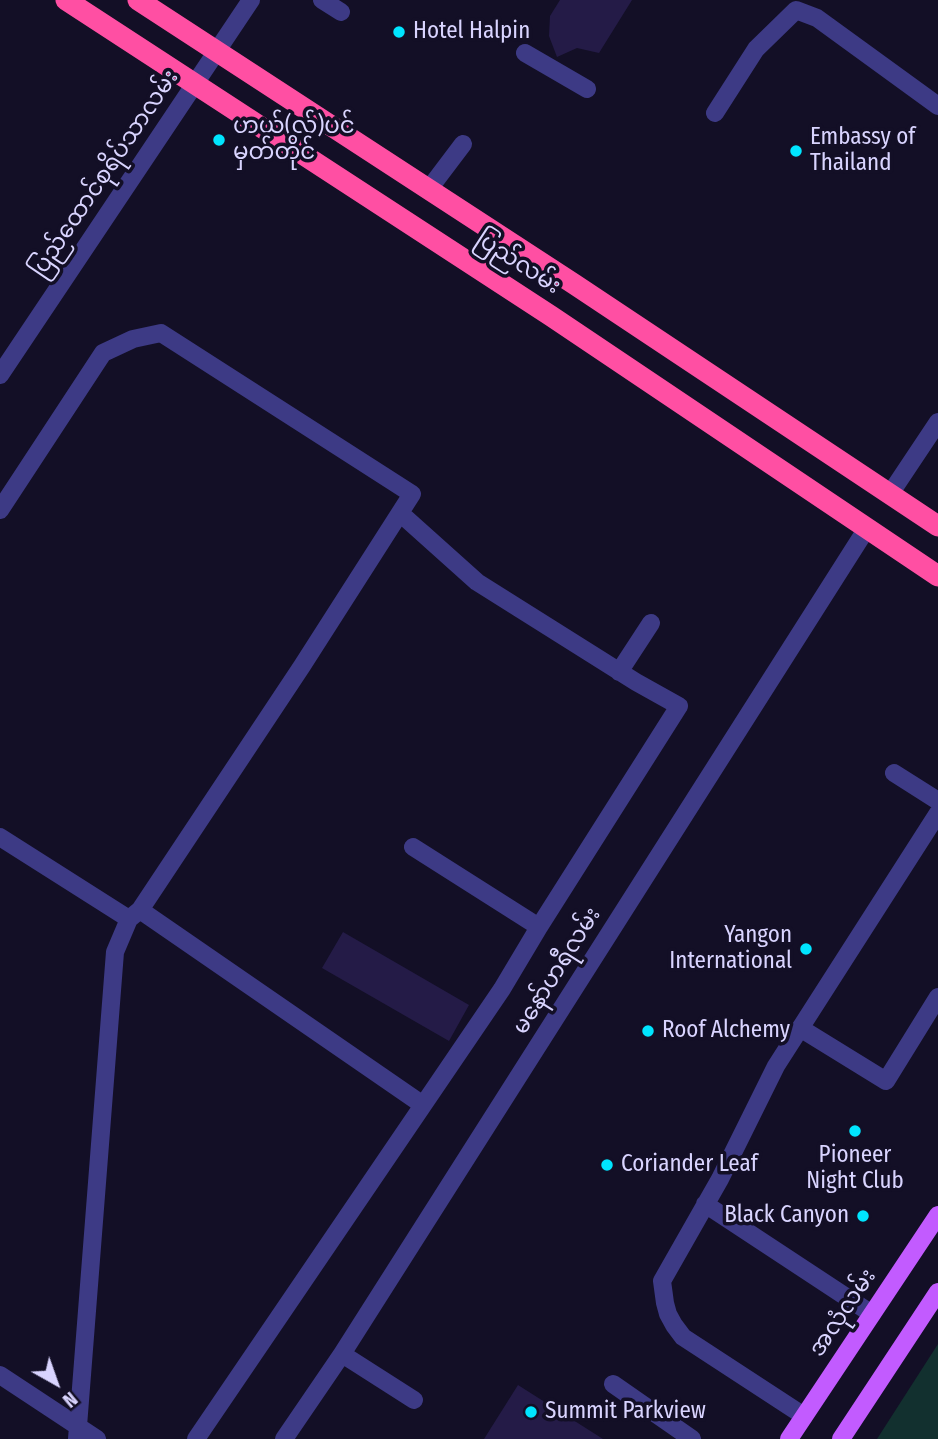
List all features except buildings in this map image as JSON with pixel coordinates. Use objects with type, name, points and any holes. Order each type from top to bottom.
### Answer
[{"type":"highway","name":"ပြည်လမ်း","points":[[66,0],[540,308],[938,576]]},
{"type":"highway","name":"ပြည်လမ်း","points":[[138,0],[938,526]]},
{"type":"main road","name":"အလုံလမ်း","points":[[789,1439],[938,1215]]},
{"type":"main road","points":[[841,1439],[938,1292]]},
{"type":"street","name":"ပြည်ထောင်စုရိပ်သာလမ်း","points":[[0,375],[251,0]]},
{"type":"street","points":[[321,0],[341,12]]},
{"type":"street","points":[[715,113],[756,49],[796,10],[817,18],[938,106]]},
{"type":"street","points":[[524,53],[587,89]]},
{"type":"street","points":[[429,189],[463,144]]},
{"type":"street","points":[[0,510],[103,354],[133,339],[161,333],[412,495],[302,666],[134,915],[115,952],[77,1433]]},
{"type":"street","points":[[890,495],[938,422]]},
{"type":"street","points":[[196,1439],[502,989],[679,706],[477,582],[400,513]]},
{"type":"street","name":"မနော်ဟရီလမ်း","points":[[284,1439],[342,1354],[867,528]]},
{"type":"street","points":[[619,671],[651,623]]},
{"type":"street","points":[[894,773],[938,801]]},
{"type":"street","points":[[803,1416],[683,1337],[668,1314],[662,1281],[730,1161],[776,1066],[938,813]]},
{"type":"street","points":[[0,837],[134,915],[423,1105]]},
{"type":"street","points":[[413,847],[539,927]]},
{"type":"street","points":[[800,1028],[886,1081],[938,996]]},
{"type":"street","points":[[705,1204],[872,1314]]},
{"type":"street","points":[[342,1354],[414,1400]]},
{"type":"street","points":[[0,1376],[77,1433],[97,1439]]},
{"type":"street","points":[[613,1384],[692,1439]]},
{"type":"green space","points":[[938,1344],[938,1439],[877,1439]]},
{"type":"place","name":"Hotel Halpin","points":[[399,32]]},
{"type":"place","name":"ဟယ်(လ်)ပင် မှတ်တိုင်","points":[[219,140]]},
{"type":"place","name":"Embassy of Thailand","points":[[796,151]]},
{"type":"place","name":"Yangon International","points":[[806,949]]},
{"type":"place","name":"Roof Alchemy","points":[[648,1031]]},
{"type":"place","name":"Pioneer Night Club","points":[[855,1131]]},
{"type":"place","name":"Coriander Leaf","points":[[607,1165]]},
{"type":"place","name":"Black Canyon","points":[[863,1216]]},
{"type":"place","name":"Summit Parkview","points":[[531,1412]]}]
